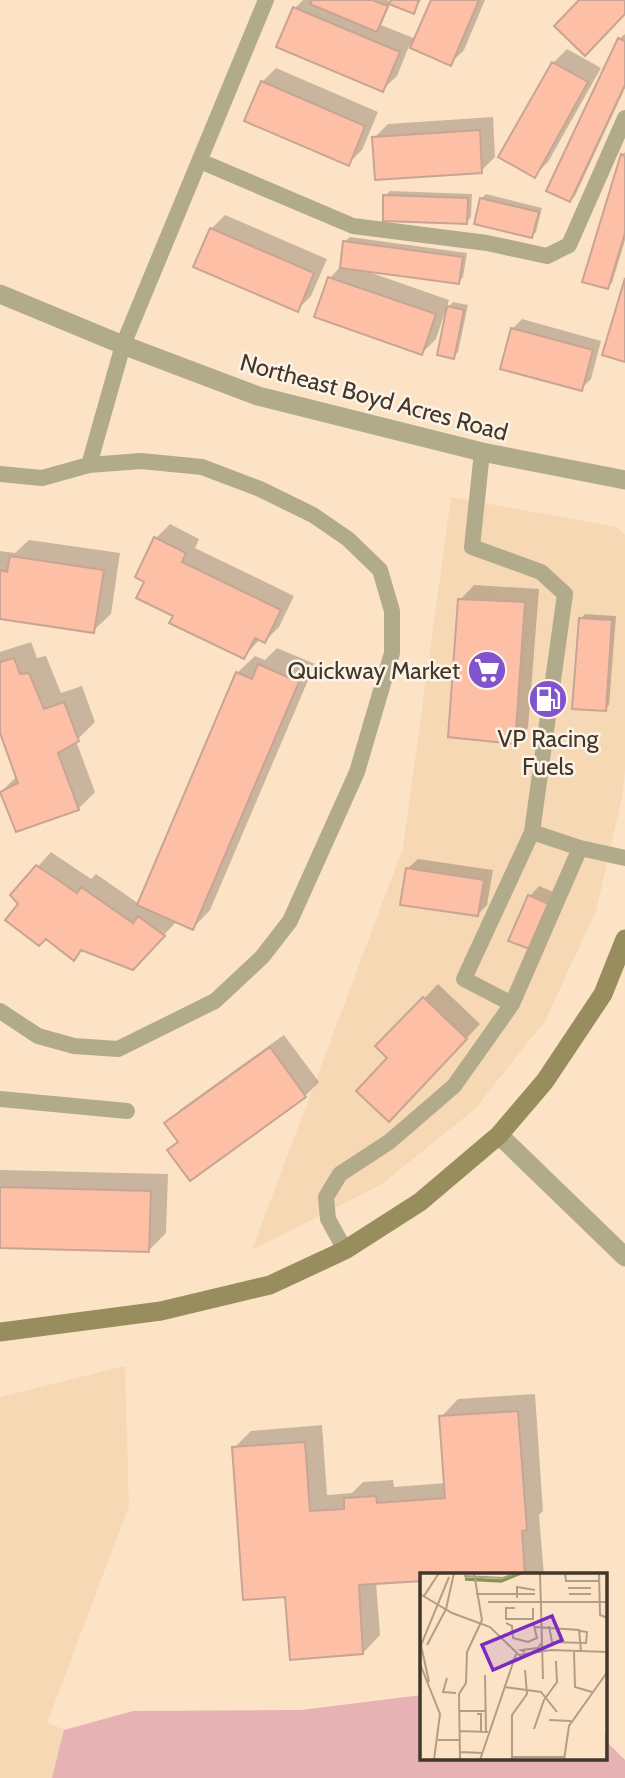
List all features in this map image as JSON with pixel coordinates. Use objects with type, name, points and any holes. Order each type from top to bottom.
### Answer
[{"type":"main road","points":[[0,1332],[161,1311],[270,1285],[345,1250],[420,1202],[499,1135],[545,1081],[603,994],[625,939]]},
{"type":"street","name":"Northeast Boyd Acres Road","points":[[0,294],[123,345],[258,396],[482,452],[625,480]]},
{"type":"street","points":[[499,1135],[625,1257]]},
{"type":"lane","points":[[89,465],[123,345],[266,0]]},
{"type":"lane","points":[[200,162],[353,226],[487,243],[547,256],[569,245],[625,118]]},
{"type":"lane","points":[[482,452],[472,547],[541,572],[565,594],[531,832],[464,979],[512,1004]]},
{"type":"lane","points":[[0,474],[42,478],[89,465],[141,461],[202,467],[260,489],[313,515],[348,539],[380,570],[392,611],[392,653],[357,772],[290,921],[262,957],[215,1000],[118,1049],[74,1046],[38,1036],[0,1011]]},
{"type":"lane","points":[[531,832],[580,848],[625,858]]},
{"type":"lane","points":[[345,1250],[328,1219],[326,1197],[340,1174],[389,1142],[454,1086],[512,1004],[580,848]]},
{"type":"lane","points":[[0,1099],[127,1111]]},
{"type":"shaded area","points":[[451,497],[617,527],[625,535],[625,771],[622,797],[596,911],[545,1021],[475,1109],[382,1184],[252,1250],[403,848]]},
{"type":"shaded area","points":[[125,1366],[129,1506],[47,1723],[195,1778],[0,1778],[0,1397]]},
{"type":"shaded area","points":[[420,1695],[420,1760],[608,1760],[608,1743],[625,1760],[625,1778],[52,1778],[64,1730],[133,1711],[301,1710]]},
{"type":"building","points":[[312,0],[372,0],[388,6],[377,32],[310,4]]},
{"type":"building","points":[[391,0],[419,0],[414,14],[389,4]]},
{"type":"building","points":[[431,0],[479,0],[451,66],[410,48]]},
{"type":"building","points":[[579,0],[625,0],[625,14],[585,56],[554,26]]},
{"type":"building","points":[[293,7],[400,52],[383,92],[276,47]]},
{"type":"building","points":[[618,38],[625,41],[625,85],[570,202],[546,191]]},
{"type":"building","points":[[552,62],[588,82],[535,178],[498,157]]},
{"type":"building","points":[[261,81],[365,126],[349,166],[244,121]]},
{"type":"building","points":[[480,130],[482,173],[375,180],[372,137]]},
{"type":"building","points":[[621,154],[625,156],[625,233],[608,289],[582,282]]},
{"type":"building","points":[[383,195],[468,198],[467,224],[383,221]]},
{"type":"building","points":[[480,198],[539,212],[532,238],[474,224]]},
{"type":"building","points":[[210,228],[314,273],[298,312],[193,267]]},
{"type":"building","points":[[343,241],[463,257],[459,284],[340,268]]},
{"type":"building","points":[[328,277],[436,314],[422,355],[314,317]]},
{"type":"building","points":[[625,278],[625,362],[602,355]]},
{"type":"building","points":[[447,306],[464,310],[454,359],[437,355]]},
{"type":"building","points":[[511,328],[593,350],[582,391],[500,369]]},
{"type":"building","points":[[154,537],[186,553],[182,562],[281,610],[265,643],[255,638],[244,659],[169,623],[173,616],[136,598],[144,582],[135,577]]},
{"type":"building","points":[[10,556],[104,570],[94,633],[0,619],[0,570],[7,572]]},
{"type":"building","name":"Quickway Market","points":[[458,599],[525,602],[515,744],[448,737]]},
{"type":"building","points":[[579,618],[612,620],[606,711],[572,709]]},
{"type":"building","points":[[14,658],[20,674],[29,673],[44,709],[64,702],[79,741],[58,753],[79,810],[16,832],[0,792],[18,783],[0,733],[0,662]]},
{"type":"building","points":[[258,664],[299,682],[193,930],[137,905],[236,672],[252,679]]},
{"type":"building","points":[[36,865],[77,893],[81,887],[133,923],[138,916],[165,936],[133,970],[81,950],[74,961],[46,939],[39,946],[5,920],[18,904],[10,895]]},
{"type":"building","points":[[406,868],[484,880],[478,916],[400,905]]},
{"type":"building","points":[[528,895],[549,904],[530,949],[508,941]]},
{"type":"building","points":[[423,997],[467,1039],[389,1122],[356,1091],[387,1058],[375,1046]]},
{"type":"building","points":[[270,1047],[306,1097],[190,1181],[167,1150],[178,1142],[164,1123]]},
{"type":"building","points":[[0,1187],[151,1191],[149,1252],[0,1248]]},
{"type":"building","points":[[518,1411],[527,1530],[522,1531],[525,1573],[420,1573],[420,1581],[359,1585],[363,1654],[290,1660],[285,1597],[243,1600],[232,1447],[305,1442],[310,1511],[344,1509],[344,1498],[376,1496],[377,1503],[445,1498],[439,1416]]},
{"type":"place","name":"Quickway Market","points":[[487,670]]},
{"type":"place","name":"VP Racing Fuels","points":[[548,699]]}]
